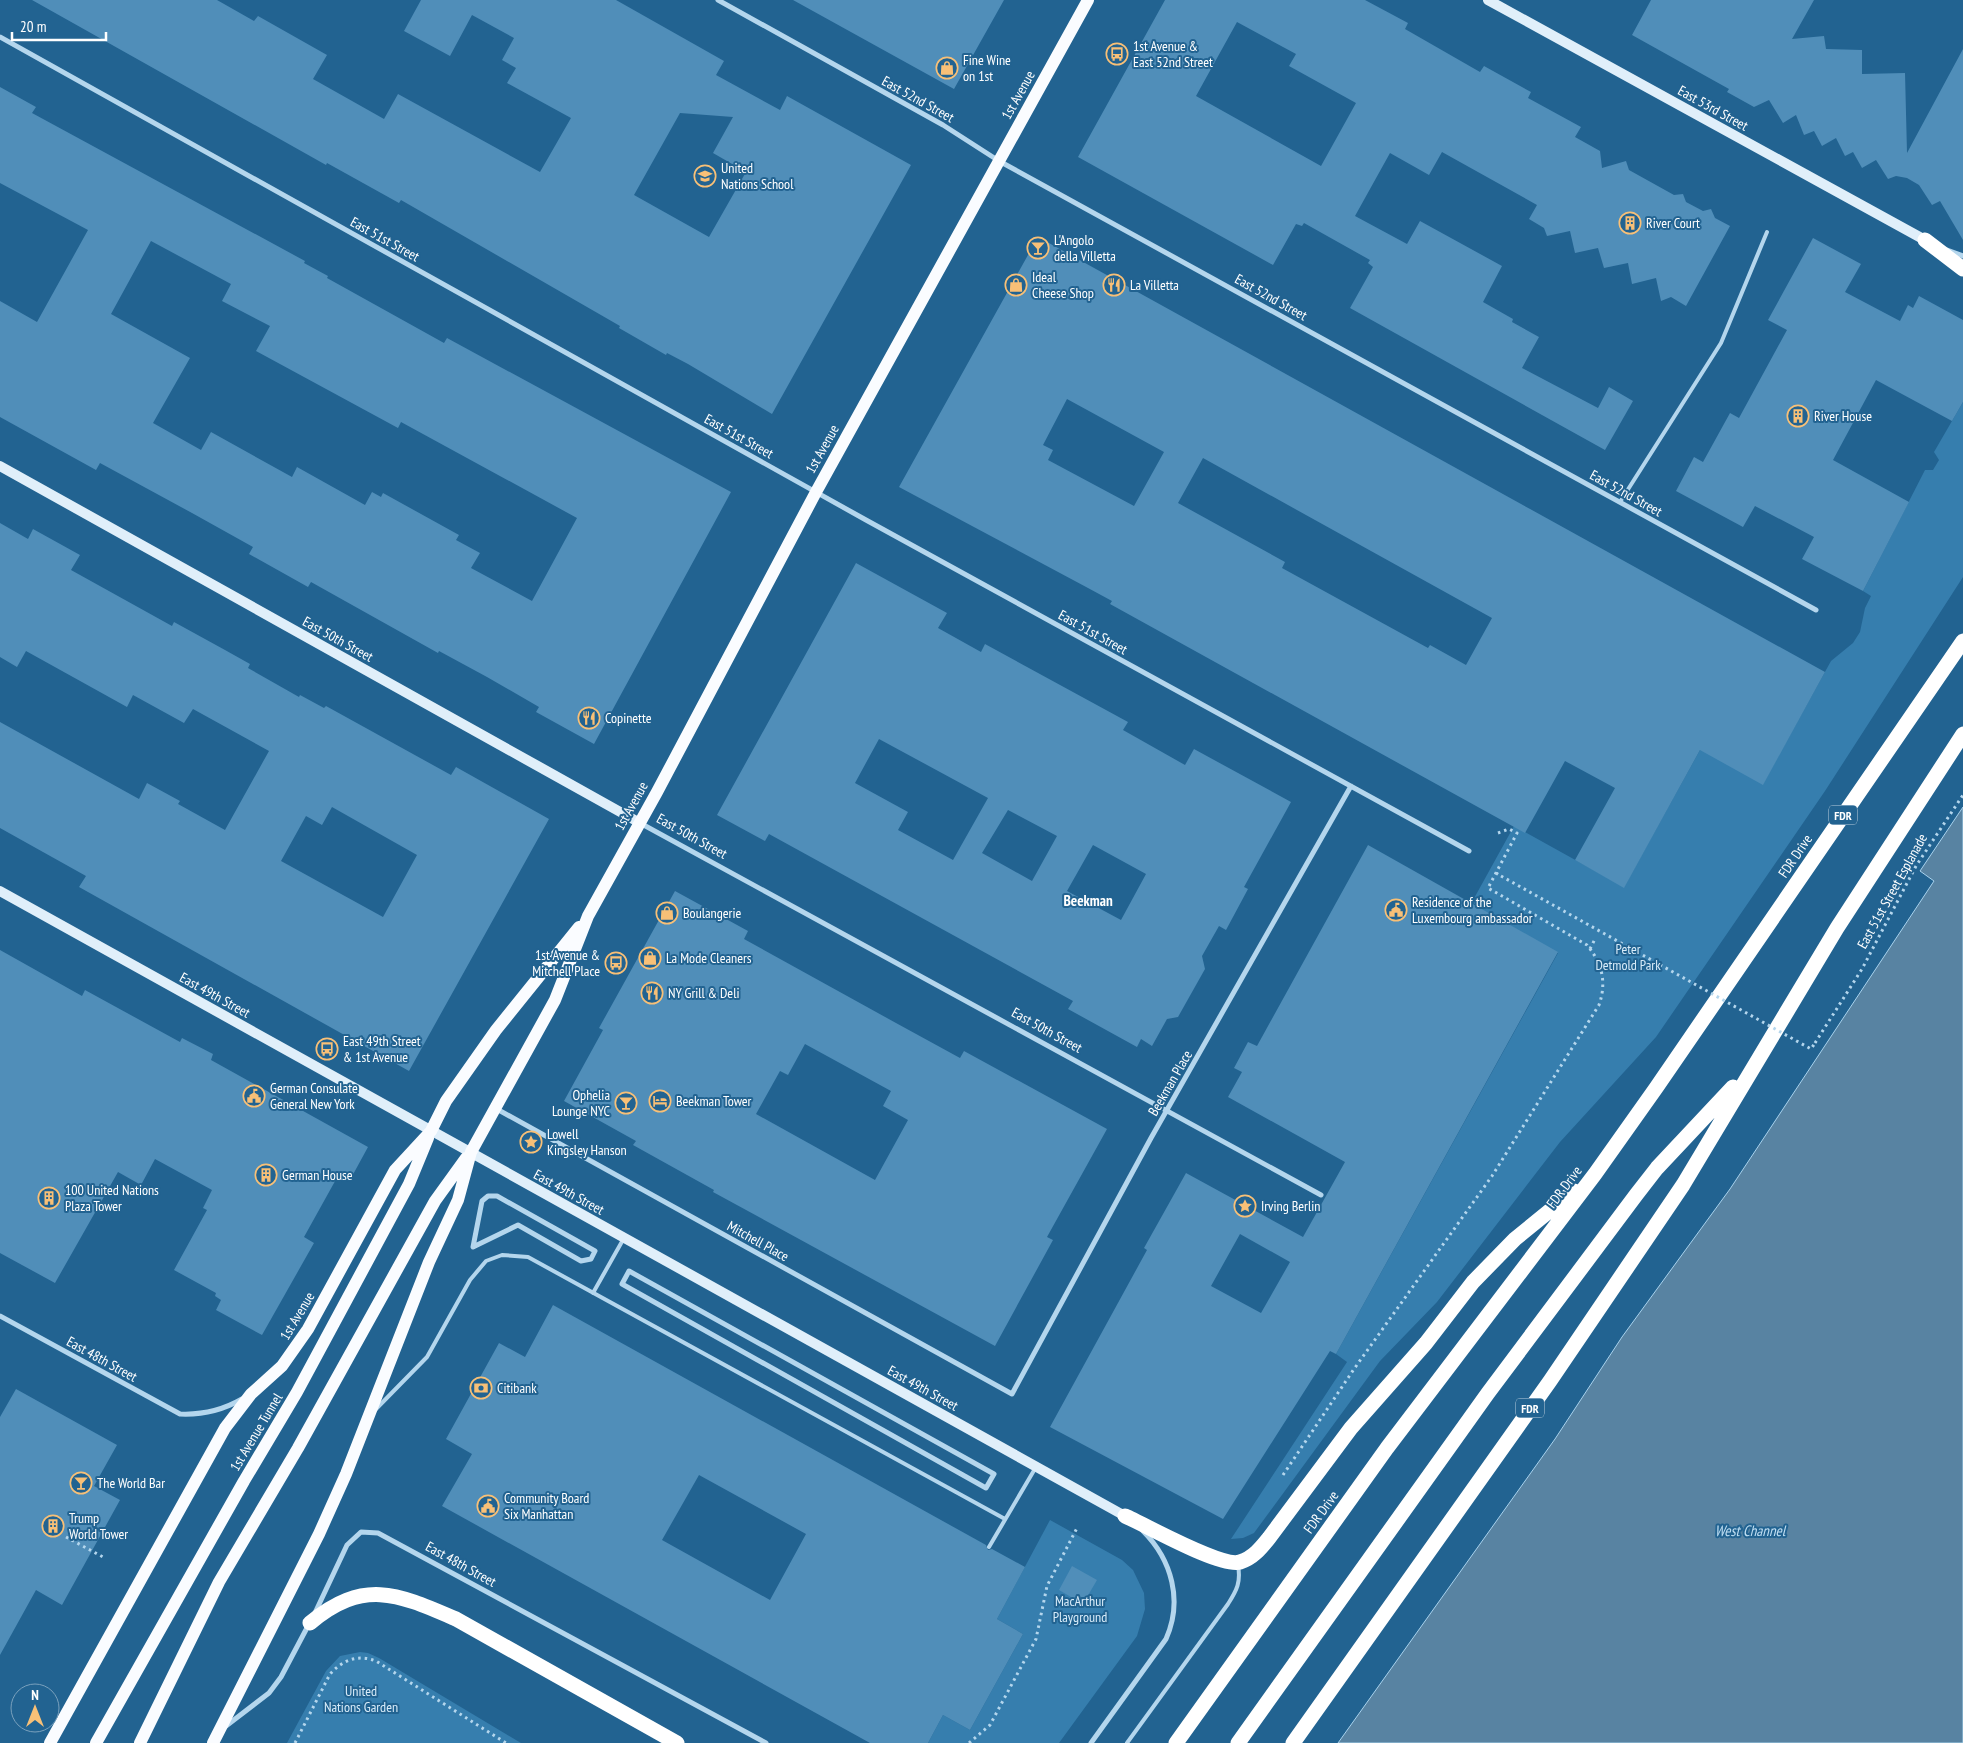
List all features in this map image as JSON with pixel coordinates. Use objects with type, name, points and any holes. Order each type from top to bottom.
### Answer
[{"type":"highway","points":[[1925,240],[1963,270]]},
{"type":"highway","name":"FDR Drive","points":[[1176,1743],[1387,1448],[1595,1174],[1963,641]]},
{"type":"highway","name":"FDR","points":[[1293,1743],[1544,1389],[1683,1185],[1754,1064],[1863,887],[1963,734]]},
{"type":"highway","points":[[1238,1743],[1488,1393],[1636,1195],[1657,1168],[1754,1064]]},
{"type":"highway","points":[[1125,1516],[1216,1560],[1238,1563],[1254,1555],[1269,1538],[1351,1428],[1426,1343],[1473,1282],[1515,1240],[1595,1174]]},
{"type":"highway","points":[[310,1623],[329,1608],[345,1599],[361,1595],[381,1594],[432,1609],[456,1619],[676,1743]]},
{"type":"main road","name":"1st Avenue","points":[[213,1743],[319,1534],[369,1416],[429,1262],[458,1200],[471,1152],[554,1000],[588,916],[640,823],[816,492],[1088,0]]},
{"type":"main road","name":"East 53rd Street","points":[[1488,0],[1925,240]]},
{"type":"main road","name":"East 50th Street","points":[[0,466],[640,823]]},
{"type":"main road","name":"East 49th Street","points":[[0,892],[1125,1516]]},
{"type":"main road","name":"1st Avenue","points":[[50,1743],[224,1428],[251,1394],[282,1366],[308,1329],[395,1170],[431,1131],[446,1101],[496,1030],[588,916]]},
{"type":"main road","name":"1st Avenue Tunnel","points":[[96,1743],[244,1481],[297,1392],[409,1184],[431,1131]]},
{"type":"main road","points":[[140,1743],[219,1582],[298,1448],[435,1201],[471,1152]]},
{"type":"street","name":"East 52nd Street","points":[[718,0],[942,125],[999,161],[1816,610]]},
{"type":"street","name":"East 51st Street","points":[[0,37],[816,492],[1469,850]]},
{"type":"street","points":[[1925,240],[1963,256]]},
{"type":"street","name":"Beekman Place","points":[[1012,1394],[1167,1111],[1351,786]]},
{"type":"street","name":"East 50th Street","points":[[640,823],[1322,1194]]},
{"type":"street","name":"Mitchell Place","points":[[494,1108],[1012,1394]]},
{"type":"street","points":[[488,1196],[497,1196],[595,1251],[591,1259],[581,1262],[518,1225],[473,1247],[482,1201],[488,1196]]},
{"type":"street","points":[[629,1271],[994,1474],[986,1488],[622,1284],[629,1271]]},
{"type":"street","name":"East 48th Street","points":[[0,1316],[180,1414],[211,1412],[231,1405],[251,1394]]},
{"type":"street","points":[[1091,1743],[1166,1639],[1175,1612],[1173,1586],[1163,1557],[1154,1542],[1125,1516]]},
{"type":"street","name":"East 48th Street","points":[[220,1729],[270,1693],[281,1677],[310,1623],[347,1545],[361,1532],[378,1533],[766,1743]]},
{"type":"lane","points":[[1620,502],[1721,343],[1767,232]]},
{"type":"lane","points":[[593,1293],[624,1237]]},
{"type":"lane","points":[[369,1416],[427,1357],[470,1280],[486,1262],[502,1255],[528,1257],[1005,1519]]},
{"type":"lane","points":[[989,1547],[1036,1466]]},
{"type":"lane","points":[[1127,1743],[1233,1597],[1240,1579],[1238,1563]]},
{"type":"path","name":"East 51st Street Esplanade","points":[[1496,873],[1811,1049],[1843,1000],[1916,866],[1963,795]]},
{"type":"path","points":[[1279,1482],[1354,1369],[1492,1176],[1598,1005],[1604,991],[1603,973],[1590,949],[1488,888],[1517,833],[1509,828],[1498,833]]},
{"type":"path","points":[[1590,949],[1595,939]]},
{"type":"path","points":[[970,1743],[990,1725],[1036,1639],[1047,1586],[1076,1528]]},
{"type":"path","points":[[66,1538],[103,1557]]},
{"type":"path","points":[[295,1743],[330,1674],[339,1665],[350,1659],[365,1657],[376,1661],[506,1743]]},
{"type":"green space","name":"Peter Detmold Park","points":[[1963,402],[1963,577],[1825,791],[1656,1037],[1560,1142],[1437,1302],[1380,1361],[1254,1533],[1243,1538],[1231,1539],[1347,1362],[1336,1354],[1558,953],[1483,911],[1472,902],[1514,826],[1624,887],[1705,741],[1763,784],[1831,661],[1853,643],[1860,632],[1865,608],[1871,596],[1863,591],[1925,470],[1933,470],[1939,460],[1934,452]]},
{"type":"green space","name":"MacArthur Playground","points":[[1050,1520],[1122,1560],[1133,1570],[1144,1593],[1145,1609],[1137,1636],[1059,1743],[928,1743],[943,1715],[970,1730],[1023,1634],[997,1619]]},
{"type":"green space","name":"United Nations Garden","points":[[360,1652],[379,1658],[521,1743],[287,1743],[326,1671],[340,1656]]},
{"type":"water","name":"West Channel","points":[[1963,807],[1963,1743],[1338,1743],[1555,1439],[1622,1337],[1730,1189],[1934,881],[1920,871]]},
{"type":"building","points":[[32,0],[217,0],[254,21],[258,16],[327,55],[313,79],[384,119],[398,94],[540,172],[571,118],[507,83],[516,68],[502,60],[514,38],[472,15],[450,56],[404,31],[421,0],[616,0],[724,61],[716,75],[780,110],[787,96],[911,165],[772,414],[688,364],[667,353],[666,355],[619,328],[620,326],[401,200],[399,203],[327,163],[326,165]],"holes":[[[680,113],[733,117],[713,153],[746,172],[709,237],[634,195]]]},
{"type":"building","points":[[793,0],[1004,0],[954,89]]},
{"type":"building","points":[[1165,0],[1365,0],[1408,23],[1405,29],[1480,72],[1484,66],[1531,92],[1528,98],[1581,127],[1575,137],[1600,151],[1602,168],[1626,161],[1629,170],[1674,195],[1683,194],[1686,202],[1703,211],[1711,209],[1715,218],[1730,226],[1686,306],[1671,297],[1661,301],[1656,278],[1632,284],[1628,263],[1604,268],[1598,248],[1575,253],[1570,231],[1547,236],[1544,228],[1529,219],[1537,205],[1442,152],[1429,175],[1390,153],[1355,216],[1407,244],[1420,221],[1502,266],[1483,302],[1513,319],[1512,322],[1539,337],[1522,368],[1598,408],[1609,387],[1633,401],[1605,450],[1350,308],[1373,267],[1368,263],[1370,260],[1304,223],[1302,226],[1296,224],[1273,265],[1078,157]],"holes":[[[1237,22],[1296,54],[1289,66],[1356,103],[1321,166],[1196,96]]]},
{"type":"building","points":[[1651,0],[1814,0],[1792,39],[1824,36],[1826,49],[1862,50],[1862,74],[1905,73],[1907,153],[1963,49],[1963,240],[1940,201],[1932,205],[1919,185],[1907,178],[1896,176],[1888,179],[1876,160],[1862,168],[1853,152],[1845,156],[1836,138],[1822,146],[1814,131],[1804,135],[1796,115],[1783,123],[1769,100],[1754,107],[1727,92],[1729,89],[1632,35]]},
{"type":"building","points":[[0,87],[36,107],[32,113],[305,261],[304,263],[328,276],[327,278],[444,343],[447,338],[731,492],[594,744],[536,712],[539,707],[487,677],[439,651],[438,653],[311,582],[308,587],[249,554],[253,547],[192,513],[100,463],[96,470],[0,417],[0,301],[37,322],[88,230],[0,183]],"holes":[[[151,241],[231,284],[222,301],[270,326],[256,351],[398,428],[401,422],[577,518],[532,601],[471,568],[480,553],[456,540],[459,535],[383,493],[381,497],[372,492],[365,505],[297,467],[292,477],[211,432],[201,450],[153,423],[190,358],[111,314]]]},
{"type":"building","points":[[1038,237],[1825,672],[1763,785],[1700,750],[1624,888],[1575,860],[1615,788],[1565,761],[1525,833],[1110,604],[1112,601],[899,487]],"holes":[[[1067,399],[1164,452],[1134,506],[1048,460],[1053,450],[1043,445]],[[1203,458],[1492,618],[1466,665],[1430,645],[1428,648],[1282,568],[1285,562],[1178,503]]]},
{"type":"building","name":"River House","points":[[1813,238],[1861,264],[1845,292],[1900,321],[1908,305],[1913,308],[1919,296],[1963,320],[1963,402],[1952,421],[1876,380],[1833,460],[1909,502],[1863,591],[1802,559],[1814,537],[1755,506],[1743,527],[1676,491],[1694,457],[1703,462],[1730,413],[1739,418],[1787,330],[1768,320]]},
{"type":"building","points":[[0,523],[28,539],[33,529],[80,555],[71,570],[172,626],[174,622],[225,650],[250,664],[248,668],[299,697],[300,695],[324,708],[326,706],[451,775],[456,767],[549,819],[409,1071],[79,887],[86,876],[0,828],[0,722],[139,799],[147,783],[180,801],[178,804],[225,830],[269,751],[193,709],[184,723],[133,695],[127,707],[26,651],[17,667],[0,657]],"holes":[[[332,807],[417,855],[383,917],[281,861],[306,816],[322,825]]]},
{"type":"building","points":[[856,563],[947,613],[938,628],[981,652],[985,644],[1128,722],[1123,730],[1185,765],[1194,749],[1291,802],[1244,887],[1248,889],[1226,930],[1219,926],[1202,956],[1205,969],[1178,1017],[1167,1019],[1152,1046],[1141,1039],[1137,1047],[1068,1009],[1073,1001],[769,834],[765,841],[717,815]],"holes":[[[879,739],[988,798],[953,860],[898,830],[908,812],[855,783]],[[1008,810],[1057,836],[1032,881],[982,853]],[[1093,845],[1146,874],[1121,920],[1067,891]]]},
{"type":"building","points":[[1368,845],[1558,952],[1336,1354],[1330,1351],[1223,1519],[1050,1427],[1147,1250],[1144,1248],[1186,1173],[1303,1237],[1345,1162],[1228,1097],[1242,1072],[1234,1068],[1248,1042],[1257,1046]],"holes":[[[1240,1234],[1290,1262],[1261,1313],[1211,1286]]]},
{"type":"building","points":[[675,891],[748,931],[744,939],[896,1023],[960,1058],[964,1051],[1107,1129],[1047,1237],[1053,1240],[995,1346],[713,1192],[714,1190],[633,1145],[636,1141],[564,1101],[603,1030],[599,1028]],"holes":[[[805,1044],[891,1091],[883,1106],[908,1120],[875,1180],[756,1114],[780,1071],[788,1075]]]},
{"type":"building","points":[[0,950],[82,996],[85,990],[180,1042],[182,1038],[213,1054],[211,1060],[368,1147],[350,1180],[339,1174],[304,1237],[314,1243],[262,1335],[216,1310],[221,1300],[215,1296],[216,1293],[174,1270],[207,1210],[203,1208],[212,1190],[155,1159],[141,1185],[118,1172],[55,1283],[0,1253]]},
{"type":"building","points":[[553,1305],[986,1545],[988,1550],[992,1549],[1025,1567],[997,1619],[1023,1634],[970,1730],[943,1715],[928,1743],[870,1743],[442,1506],[472,1454],[446,1439],[499,1343],[525,1357]],"holes":[[[699,1475],[806,1534],[770,1600],[662,1540]]]},
{"type":"building","name":"Trump World Tower","points":[[16,1389],[117,1445],[94,1486],[120,1500],[62,1605],[36,1590],[0,1655],[0,1417]]},
{"type":"building","points":[[1072,1566],[1097,1580],[1083,1604],[1059,1590]]},
{"type":"place","name":"1st Avenue & East 52nd Street","points":[[1117,54]]},
{"type":"place","name":"Fine Wine on 1st","points":[[947,68]]},
{"type":"place","name":"United Nations School","points":[[705,176]]},
{"type":"place","name":"River Court","points":[[1630,223]]},
{"type":"place","name":"L'Angolo della Villetta","points":[[1038,248]]},
{"type":"place","name":"Ideal Cheese Shop","points":[[1016,285]]},
{"type":"place","name":"La Villetta","points":[[1114,285]]},
{"type":"place","name":"River House","points":[[1798,416]]},
{"type":"place","name":"Copinette","points":[[589,718]]},
{"type":"place","name":"Residence of the Luxembourg ambassador","points":[[1396,910]]},
{"type":"place","name":"Boulangerie","points":[[667,913]]},
{"type":"place","name":"La Mode Cleaners","points":[[650,958]]},
{"type":"place","name":"1st Avenue & Mitchell Place","points":[[616,963]]},
{"type":"place","name":"NY Grill & Deli","points":[[652,993]]},
{"type":"place","name":"East 49th Street & 1st Avenue","points":[[327,1049]]},
{"type":"place","name":"German Consulate General New York","points":[[254,1096]]},
{"type":"place","name":"Beekman Tower","points":[[660,1101]]},
{"type":"place","name":"Ophelia Lounge NYC","points":[[626,1103]]},
{"type":"place","name":"Lowell Kingsley Hanson","points":[[531,1142]]},
{"type":"place","name":"German House","points":[[266,1175]]},
{"type":"place","name":"100 United Nations Plaza Tower","points":[[49,1198]]},
{"type":"place","name":"Irving Berlin","points":[[1245,1206]]},
{"type":"place","name":"Citibank","points":[[481,1388]]},
{"type":"place","name":"The World Bar","points":[[81,1483]]},
{"type":"place","name":"Community Board Six Manhattan","points":[[488,1506]]},
{"type":"place","name":"Trump World Tower","points":[[53,1526]]},
{"type":"district","name":"Beekman","points":[[1088,900]]}]
